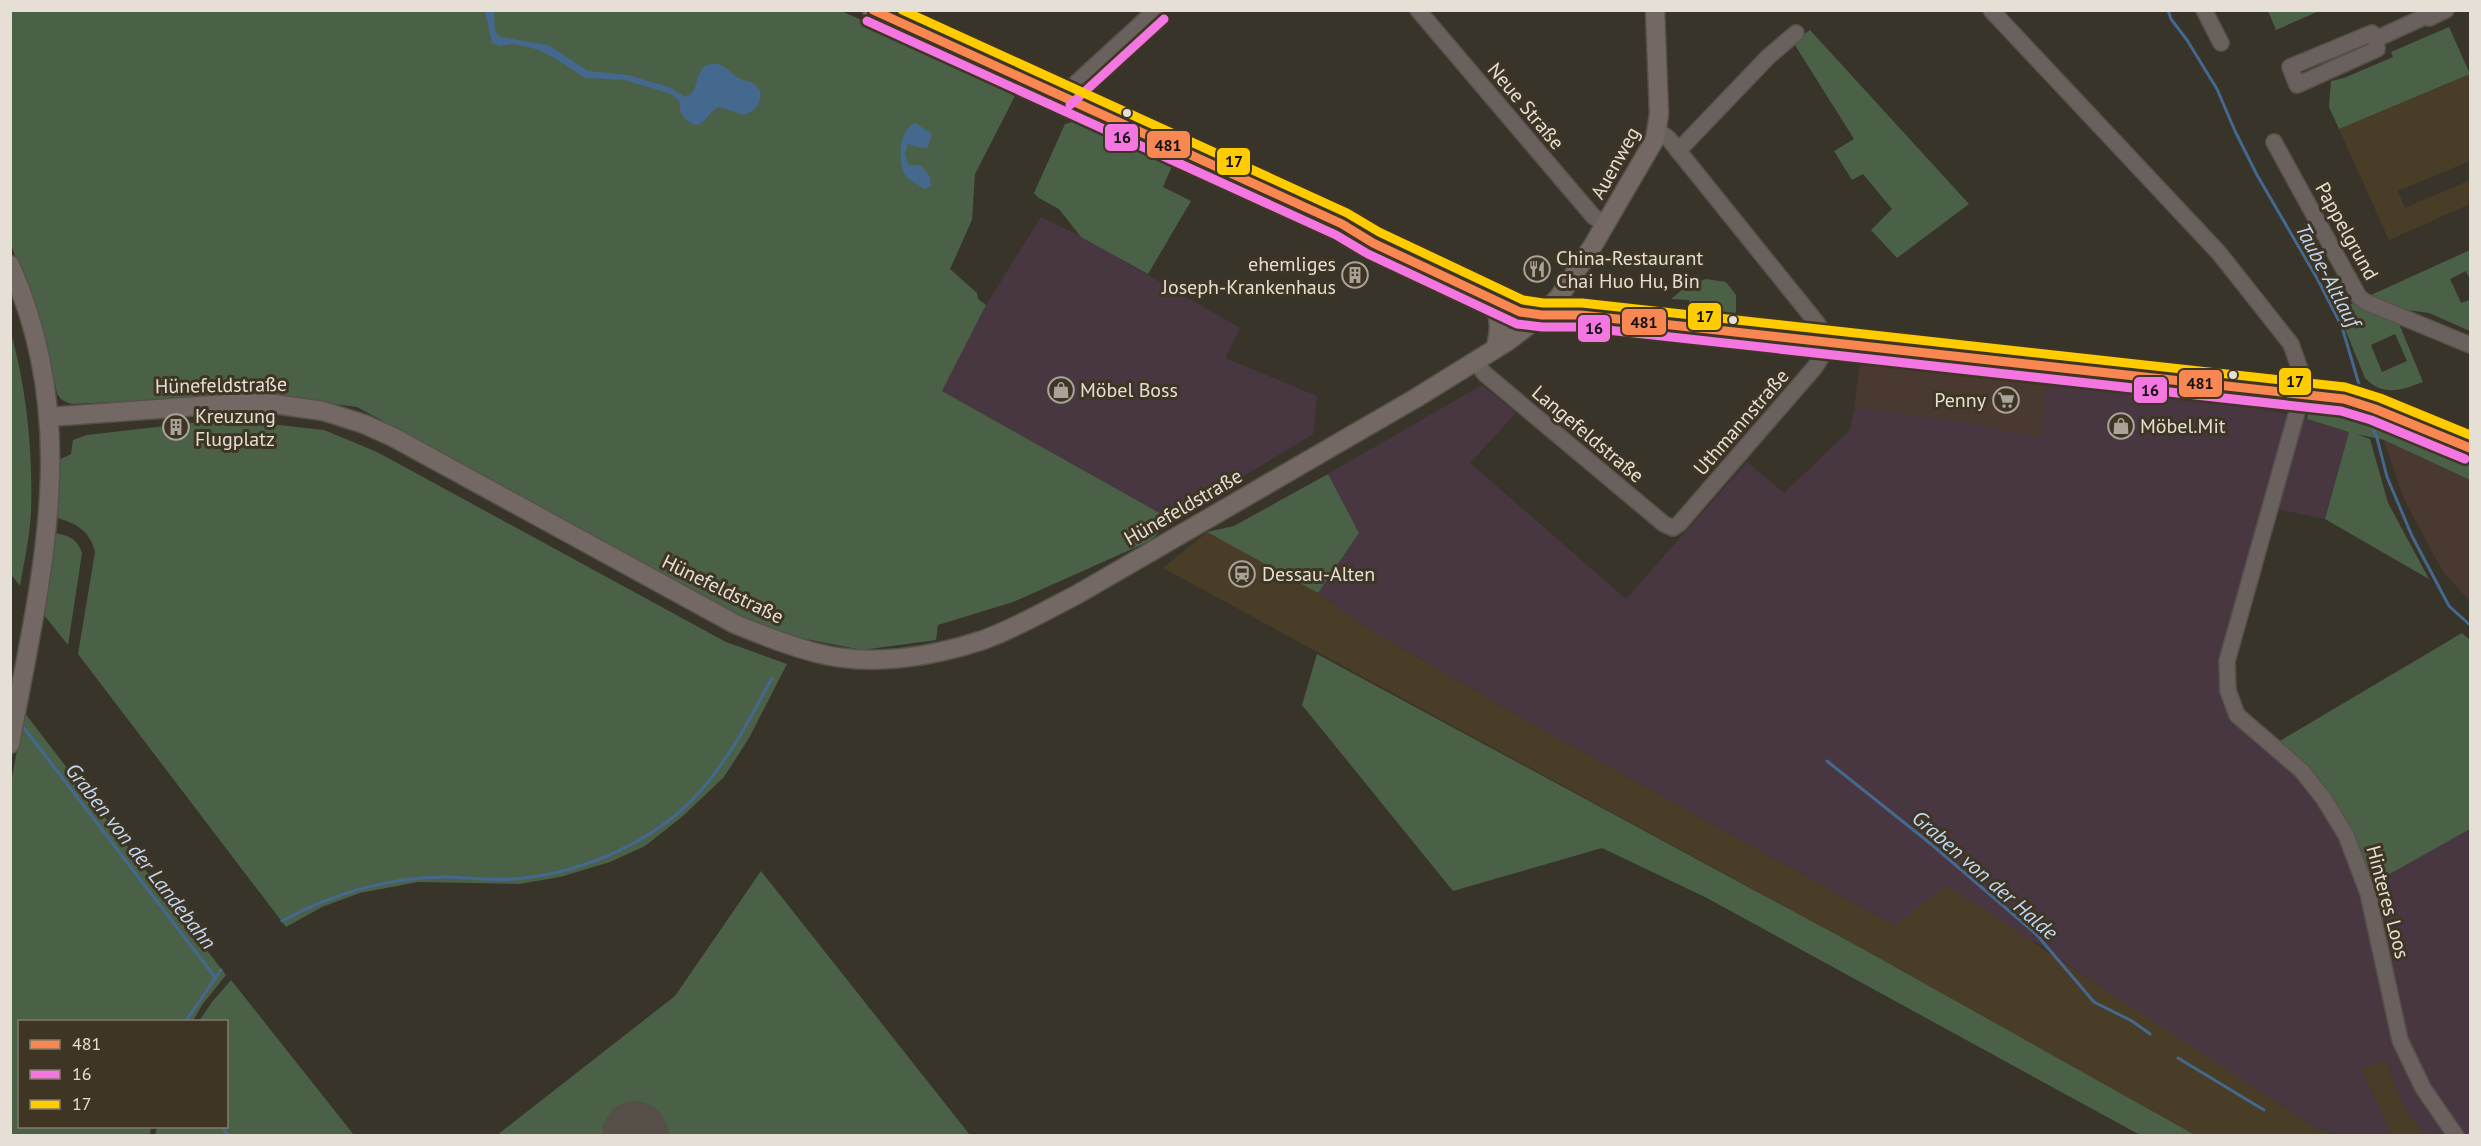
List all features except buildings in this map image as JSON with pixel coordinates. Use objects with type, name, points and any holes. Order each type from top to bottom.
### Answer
[{"type":"main road","points":[[872,10],[1342,224],[1373,243],[1520,312],[1542,315],[1581,315],[2302,394],[2357,402],[2470,448]]},
{"type":"main road","name":"Auenweg","points":[[1542,315],[1564,289],[1605,225],[1658,131],[1655,10]]},
{"type":"main road","points":[[10,265],[25,303],[36,342],[49,417],[50,506],[12,736]]},
{"type":"main road","points":[[1492,299],[1498,311],[1500,326],[1495,349]]},
{"type":"main road","name":"Hünefeldstraße","points":[[49,417],[267,403],[323,411],[364,424],[393,437],[735,624],[818,654],[855,659],[903,658],[947,650],[985,639],[1045,612],[1273,481],[1475,361],[1542,315]]},
{"type":"street","points":[[1062,96],[1156,10]]},
{"type":"street","name":"Neue Straße","points":[[1418,10],[1596,219],[1605,225]]},
{"type":"street","points":[[1991,10],[2219,253],[2291,344],[2301,372],[2302,394]]},
{"type":"street","points":[[2204,10],[2222,43]]},
{"type":"street","points":[[2376,39],[2422,14],[2429,18],[2446,10]]},
{"type":"street","points":[[1678,150],[1768,57],[1796,33]]},
{"type":"street","points":[[2372,33],[2376,39],[2377,49],[2297,85],[2290,67],[2372,33]]},
{"type":"street","points":[[1658,131],[1668,138],[1678,150],[1817,323],[1824,342]]},
{"type":"street","name":"Pappelgrund","points":[[2274,142],[2359,297],[2366,302],[2470,345]]},
{"type":"street","name":"Uthmannstraße","points":[[1679,524],[1821,360],[1824,342]]},
{"type":"street","name":"Langefeldstraße","points":[[1475,361],[1485,374],[1664,524],[1673,528],[1679,524]]},
{"type":"street","name":"Hinteres Loos","points":[[2302,394],[2228,661],[2228,690],[2237,715],[2302,771],[2324,799],[2346,835],[2368,893],[2403,1047],[2423,1088],[2456,1136]]},
{"type":"shaded area","points":[[2470,74],[2470,161],[2398,191],[2405,208],[2470,180],[2470,204],[2389,240],[2339,129]]},
{"type":"shaded area","points":[[1041,217],[1082,237],[1240,328],[1225,358],[1317,396],[1313,434],[1172,520],[942,391],[986,305]]},
{"type":"shaded area","points":[[1860,361],[2047,382],[2043,439],[1965,423],[1863,408],[1854,410]]},
{"type":"shaded area","points":[[2047,382],[2222,400],[2307,419],[2349,432],[2325,519],[2276,509],[2234,656],[2237,687],[2244,710],[2278,742],[2372,884],[2470,829],[2470,1135],[2425,1135],[2406,1112],[2385,1060],[2361,1068],[2392,1135],[2336,1135],[2314,1127],[2034,941],[1895,926],[1536,726],[1364,626],[1318,593],[1359,533],[1328,474],[1482,385],[1516,413],[1470,463],[1626,599],[1747,462],[1784,493],[1850,430],[1854,410],[1863,408],[1965,423],[2042,438]]},
{"type":"shaded area","points":[[2384,440],[2470,480],[2469,600],[2443,572],[2404,499]]},
{"type":"shaded area","points":[[1207,532],[1318,593],[1364,626],[1536,726],[1895,926],[1946,885],[2314,1127],[2336,1135],[2195,1135],[1863,949],[1163,568]]},
{"type":"shaded area","points":[[2385,1060],[2406,1112],[2425,1135],[2392,1135],[2361,1068]]},
{"type":"green space","points":[[11,11],[841,11],[892,33],[902,42],[910,40],[1015,96],[975,174],[972,220],[950,269],[977,293],[978,299],[986,305],[942,391],[1172,520],[1150,541],[1013,602],[938,625],[936,640],[862,650],[770,632],[357,407],[266,395],[71,404],[62,400],[57,394],[47,343],[11,245]]},
{"type":"green space","points":[[2268,11],[2319,11],[2276,30]]},
{"type":"green space","points":[[2449,27],[2470,74],[2339,129],[2329,107],[2331,81],[2344,78],[2393,57],[2391,52]]},
{"type":"green space","points":[[1810,30],[1969,204],[1897,258],[1871,230],[1892,209],[1863,174],[1852,180],[1834,151],[1854,139],[1793,42]]},
{"type":"green space","points":[[1076,121],[1172,166],[1163,187],[1191,201],[1148,274],[1081,237],[1059,209],[1034,193],[1065,124]]},
{"type":"green space","points":[[2470,250],[2470,280],[2466,271],[2450,279],[2461,303],[2470,300],[2470,331],[2429,313],[2407,310],[2400,326],[2423,382],[2400,389],[2386,390],[2365,378],[2330,292],[2341,289],[2349,305]],"holes":[[[2395,334],[2407,361],[2382,372],[2371,345]]]},
{"type":"green space","points":[[1706,279],[1726,282],[1736,295],[1736,317],[1689,316],[1689,300],[1671,299],[1688,285]]},
{"type":"green space","points":[[11,333],[25,399],[31,467],[30,521],[20,586],[10,573]]},
{"type":"green space","points":[[2309,406],[2330,409],[2381,428],[2421,439],[2470,459],[2470,480],[2384,440],[2356,434],[2370,439],[2388,503],[2429,579],[2325,519],[2349,432],[2307,419]]},
{"type":"green space","points":[[226,419],[324,430],[377,452],[726,642],[787,664],[749,738],[724,777],[683,816],[645,846],[610,862],[560,877],[519,884],[418,882],[360,893],[322,907],[286,927],[78,654],[95,552],[90,539],[82,529],[58,518],[59,460],[71,454],[73,440],[87,435]]},
{"type":"green space","points":[[1328,474],[1359,533],[1318,593],[1207,532],[1234,526]]},
{"type":"green space","points":[[54,533],[72,538],[82,553],[68,645],[40,610]]},
{"type":"green space","points":[[2462,633],[2470,640],[2470,829],[2372,884],[2278,742]]},
{"type":"green space","points":[[1317,654],[1863,949],[2195,1135],[2140,1135],[1705,897],[1602,848],[1453,891],[1302,705]]},
{"type":"green space","points":[[24,712],[226,975],[202,1005],[194,1020],[18,1020],[18,1128],[151,1128],[150,1135],[11,1136],[10,788]]},
{"type":"green space","points":[[761,871],[970,1135],[497,1135],[675,996]]},
{"type":"green space","points":[[231,980],[354,1135],[155,1135],[157,1128],[228,1128],[228,1020],[200,1020]]},
{"type":"water","points":[[485,11],[494,11],[495,31],[500,37],[548,45],[588,71],[629,75],[671,88],[685,97],[693,91],[703,68],[717,64],[755,85],[760,91],[759,103],[744,115],[719,107],[712,111],[703,122],[696,125],[683,116],[679,101],[671,94],[625,80],[585,78],[536,49],[514,44],[499,46],[492,43]]},
{"type":"water","points":[[915,123],[932,134],[928,147],[922,148],[908,144],[905,155],[909,165],[921,165],[930,177],[931,186],[925,189],[906,177],[901,162],[901,147],[905,132]]},
{"type":"waterway","name":"Taube-Altlauf","points":[[2168,10],[2171,19],[2187,40],[2217,89],[2257,175],[2318,280],[2342,327],[2363,398]]},
{"type":"waterway","name":"Taube-Altlauf","points":[[2367,413],[2377,438],[2387,477],[2412,536],[2449,606],[2470,625]]},
{"type":"waterway","points":[[282,921],[339,895],[379,884],[442,877],[514,879],[568,869],[621,850],[669,820],[708,782],[735,744],[772,678]]},
{"type":"waterway","name":"Graben von der Landebahn","points":[[21,724],[215,977]]},
{"type":"waterway","name":"Graben von der Halde","points":[[1827,761],[1931,844],[2036,934],[2094,1002],[2132,1021],[2150,1034]]},
{"type":"waterway","name":"Graben von der Landebahn","points":[[186,1020],[221,970]]},
{"type":"waterway","name":"Graben von der Halde","points":[[2178,1058],[2264,1110]]},
{"type":"waterway","name":"Graben von der Landebahn","points":[[223,1128],[228,1136]]},
{"type":"transit line","name":"481","points":[[873,10],[1342,224],[1373,243],[1520,312],[1542,315],[1581,315],[2344,399],[2375,409],[2470,448]]},
{"type":"transit line","name":"17","points":[[902,10],[1347,213],[1379,232],[1523,300],[1543,303],[1582,303],[2345,387],[2380,398],[2470,435]]},
{"type":"transit line","name":"16","points":[[1070,105],[1164,19]]},
{"type":"transit line","name":"16","points":[[867,21],[1336,235],[1368,254],[1517,324],[1542,327],[1580,327],[2341,411],[2371,420],[2465,459]]},
{"type":"place","name":"China-Restaurant Chai Huo Hu, Bin","points":[[1537,269]]},
{"type":"place","name":"ehemliges Joseph-Krankenhaus","points":[[1355,275]]},
{"type":"place","name":"Möbel Boss","points":[[1061,390]]},
{"type":"place","name":"Penny","points":[[2006,400]]},
{"type":"place","name":"Möbel.Mit","points":[[2121,426]]},
{"type":"place","name":"Kreuzung Flugplatz","points":[[176,427]]},
{"type":"place","name":"Dessau-Alten","points":[[1242,574]]}]
